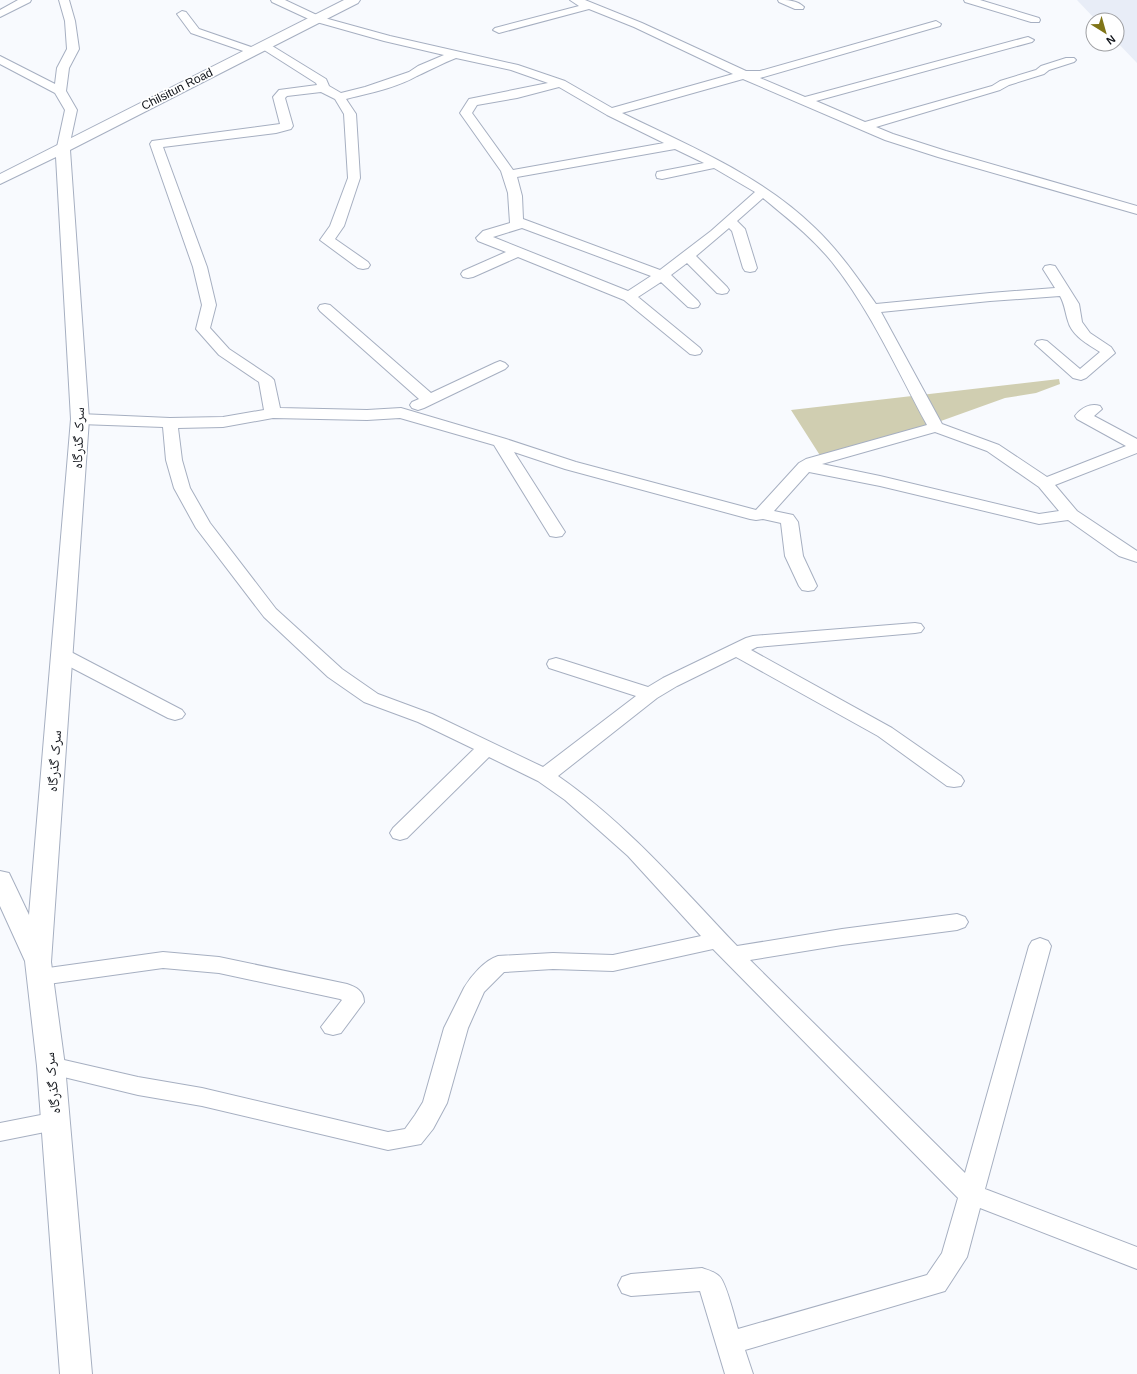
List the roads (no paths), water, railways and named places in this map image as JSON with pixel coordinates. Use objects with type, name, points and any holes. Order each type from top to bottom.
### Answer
[{"type":"street","points":[[0,14],[26,0]]},
{"type":"street","points":[[60,91],[63,68],[72,48],[70,21],[64,0]]},
{"type":"street","points":[[276,0],[317,19],[388,40],[514,67],[561,84],[611,112],[716,164],[764,191],[810,230],[837,259],[872,309],[936,427]]},
{"type":"street","name":"Chilsitun Road","points":[[0,180],[354,0]]},
{"type":"street","points":[[575,0],[638,25],[744,75],[863,127],[942,154],[1137,210]]},
{"type":"street","points":[[783,0],[799,7]]},
{"type":"street","points":[[969,0],[1035,20]]},
{"type":"street","points":[[499,30],[590,6]]},
{"type":"street","points":[[182,14],[195,30],[259,48],[322,81],[323,88]]},
{"type":"street","points":[[611,112],[744,75],[761,74],[936,24]]},
{"type":"street","points":[[804,100],[1028,40]]},
{"type":"street","points":[[339,97],[369,90],[413,74],[422,68],[455,54]]},
{"type":"street","points":[[0,59],[60,91],[71,110],[63,147]]},
{"type":"street","points":[[863,127],[996,88],[1004,83],[1040,72],[1045,68],[1070,60]]},
{"type":"street","points":[[561,84],[473,102],[466,113],[473,125],[510,174],[515,193],[516,221],[520,224],[663,276],[692,304]]},
{"type":"street","points":[[273,413],[266,380],[224,352],[204,329],[209,305],[200,267],[156,144],[276,129],[287,126],[279,97],[283,93],[323,88],[339,97],[350,114],[354,178],[336,226],[327,240],[363,265]]},
{"type":"street","points":[[510,174],[675,145]]},
{"type":"street","name":"سرک گذرگاه","points":[[63,147],[80,419],[40,969],[56,1121],[76,1374]]},
{"type":"street","points":[[662,175],[716,164]]},
{"type":"street","points":[[630,297],[663,276],[730,222],[764,191]]},
{"type":"street","points":[[730,222],[738,229],[750,268]]},
{"type":"street","points":[[520,224],[488,234],[483,238],[630,297],[695,351]]},
{"type":"street","points":[[468,274],[518,252]]},
{"type":"street","points":[[688,256],[722,290]]},
{"type":"street","points":[[1042,344],[1078,375],[1081,375],[1108,353],[1106,350],[1085,336],[1075,322],[1072,304],[1063,292],[1050,269]]},
{"type":"street","points":[[872,309],[990,297],[1063,292]]},
{"type":"street","points":[[325,308],[429,399]]},
{"type":"street","points":[[402,413],[500,366]]},
{"type":"street","points":[[1094,409],[1083,416],[1137,446]]},
{"type":"street","points":[[80,419],[170,423],[223,422],[273,413],[367,415],[402,413],[500,442],[571,466],[621,478],[756,515],[763,514],[789,521],[794,556],[808,586]]},
{"type":"street","points":[[170,423],[174,460],[182,488],[202,524],[270,612],[336,673],[371,698],[425,718],[545,776],[572,795],[635,851],[725,947],[970,1194],[1137,1258]]},
{"type":"street","points":[[763,514],[805,466],[812,462],[936,427],[993,448],[1045,483],[1071,515],[1133,551]]},
{"type":"street","points":[[500,442],[556,532]]},
{"type":"street","points":[[1045,483],[1137,446]]},
{"type":"street","points":[[805,466],[1039,519],[1071,515]]},
{"type":"street","points":[[545,776],[650,694],[670,682],[753,642],[915,628]]},
{"type":"street","points":[[737,650],[885,732],[954,781]]},
{"type":"street","points":[[62,655],[175,714]]},
{"type":"street","points":[[556,664],[650,694]]},
{"type":"street","points":[[400,833],[487,748]]},
{"type":"street","points":[[0,879],[40,969],[163,960],[219,965],[347,992],[354,997],[353,1002],[333,1027]]},
{"type":"street","points":[[51,1066],[138,1086],[202,1098],[388,1141],[412,1137],[424,1122],[435,1103],[456,1028],[475,988],[498,964],[553,961],[613,963],[662,951],[842,937],[957,922]]},
{"type":"street","points":[[730,1343],[936,1283],[954,1257],[970,1194],[1040,946]]},
{"type":"street","points":[[0,1132],[56,1121]]},
{"type":"street","points":[[631,1285],[702,1279],[707,1280],[711,1284],[739,1374]]}]
